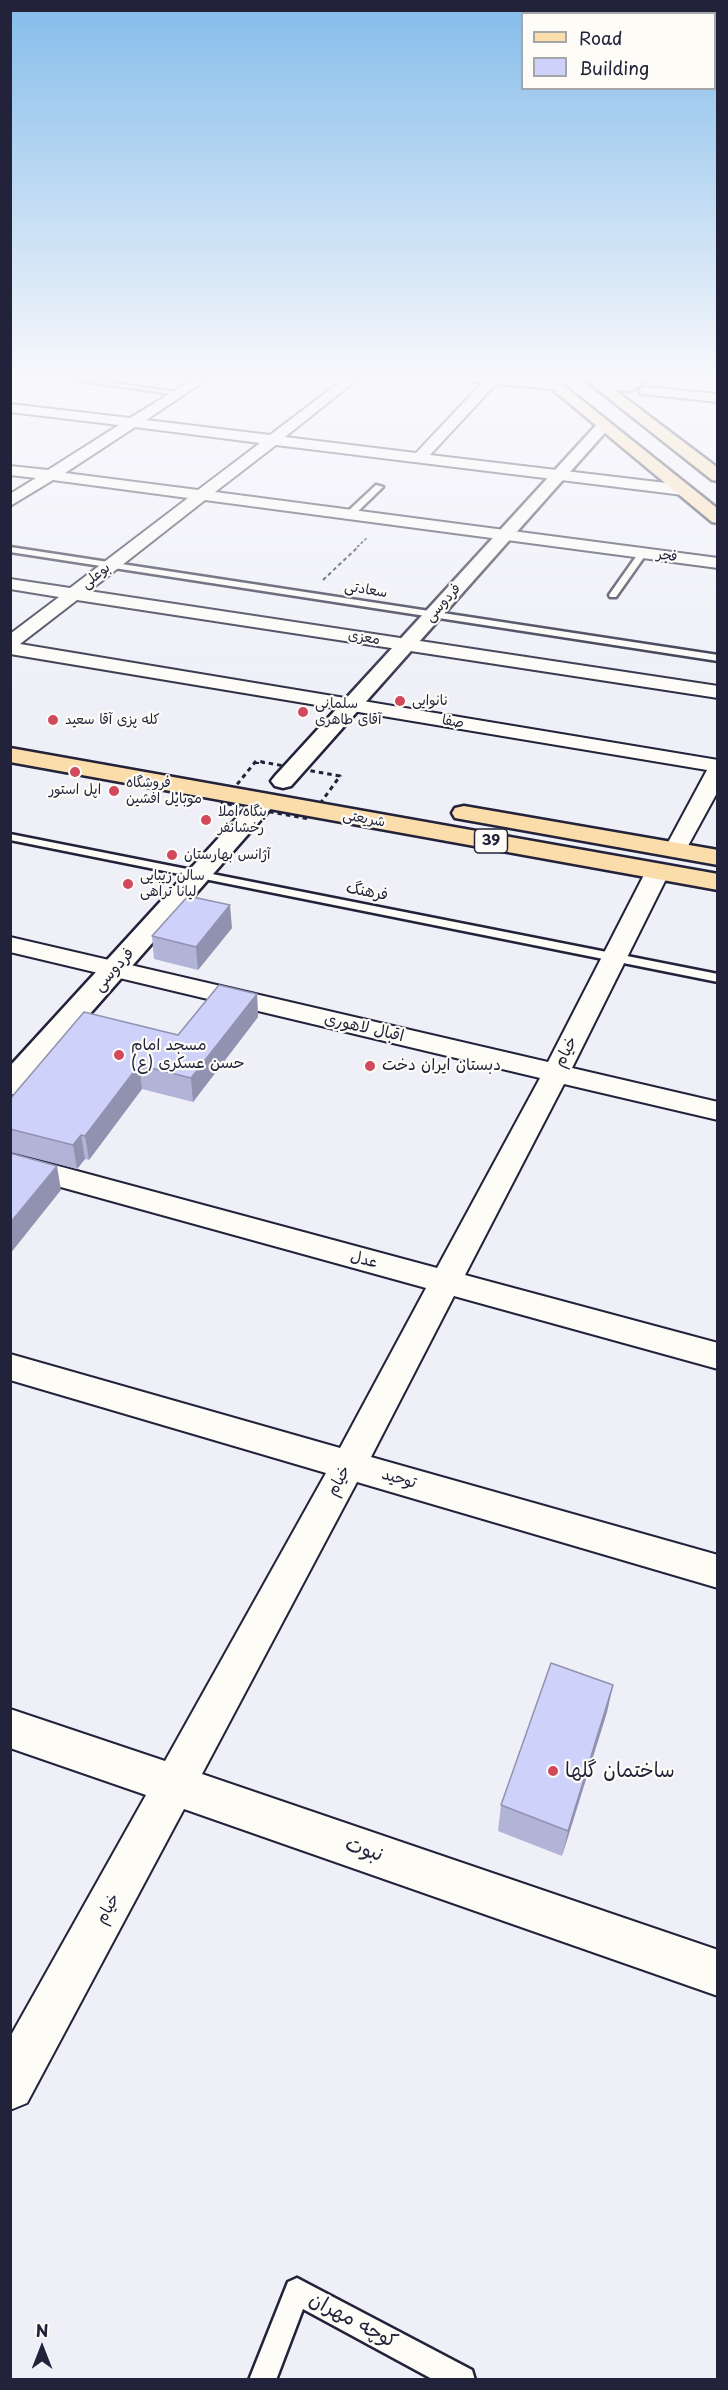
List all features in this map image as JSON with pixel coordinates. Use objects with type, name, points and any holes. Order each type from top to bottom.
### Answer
[{"type":"main road","name":"فردوسی","points":[[10,1085],[198,875],[271,787],[351,705],[545,490]]},
{"type":"main road","points":[[683,490],[716,516]]},
{"type":"main road","points":[[10,734],[233,773]]},
{"type":"main road","name":"شریعتی","points":[[10,755],[271,787],[667,861],[717,882]]},
{"type":"main road","name":"شریعتی","points":[[667,861],[717,858]]},
{"type":"street","points":[[10,501],[28,490]]},
{"type":"street","name":"فجر","points":[[160,490],[643,553],[711,567]]},
{"type":"street","name":"بوعلی","points":[[10,643],[208,490]]},
{"type":"street","name":"معزی","points":[[10,584],[717,692]]},
{"type":"street","name":"صفا","points":[[10,648],[717,768]]},
{"type":"street","name":"خیام","points":[[10,2086],[349,1464],[615,957],[717,768]]},
{"type":"street","name":"اقبال لاهوری","points":[[10,945],[717,1111]]},
{"type":"street","name":"عدل","points":[[10,1163],[717,1356]]},
{"type":"street","name":"توحید","points":[[10,1366],[717,1572]]},
{"type":"street","name":"نبوت","points":[[10,1728],[717,1973]]},
{"type":"lane","points":[[349,514],[376,490]]},
{"type":"lane","name":"سعادتی","points":[[10,549],[717,658]]},
{"type":"lane","points":[[613,595],[643,553]]},
{"type":"lane","name":"فرهنگ","points":[[10,837],[717,978]]},
{"type":"lane","name":"کوچه مهران","points":[[262,2379],[297,2291],[462,2379]]},
{"type":"path","points":[[307,595],[386,520]]},
{"type":"building","points":[[188,896],[230,905],[196,947],[152,936]]},
{"type":"building","points":[[219,985],[257,994],[191,1078],[139,1065],[85,1136],[81,1135],[73,1145],[10,1129],[10,1099],[84,1012],[178,1035]]},
{"type":"building","points":[[10,1153],[57,1166],[10,1223]]},
{"type":"building","name":"ساختمان گلها","points":[[551,1663],[613,1685],[568,1831],[501,1805]]},
{"type":"place","name":"نانوایی","points":[[400,701]]},
{"type":"place","name":"سلمانی آقای طاهری","points":[[303,712]]},
{"type":"place","name":"کله پزی آقا سعید","points":[[53,720]]},
{"type":"place","name":"اپل استور","points":[[75,772]]},
{"type":"place","name":"فروشگاه موبایل افشین","points":[[114,791]]},
{"type":"place","name":"بنگاه املا رخشانفر","points":[[206,820]]},
{"type":"place","name":"آژانس بهارستان","points":[[172,855]]},
{"type":"place","name":"سالن زیبایی لیانا تراهی","points":[[128,884]]},
{"type":"place","name":"مسجد امام حسن عسکری (ع)","points":[[119,1055]]},
{"type":"place","name":"دبستان ایران دخت","points":[[370,1066]]},
{"type":"place","name":"ساختمان گلها","points":[[553,1771]]}]
